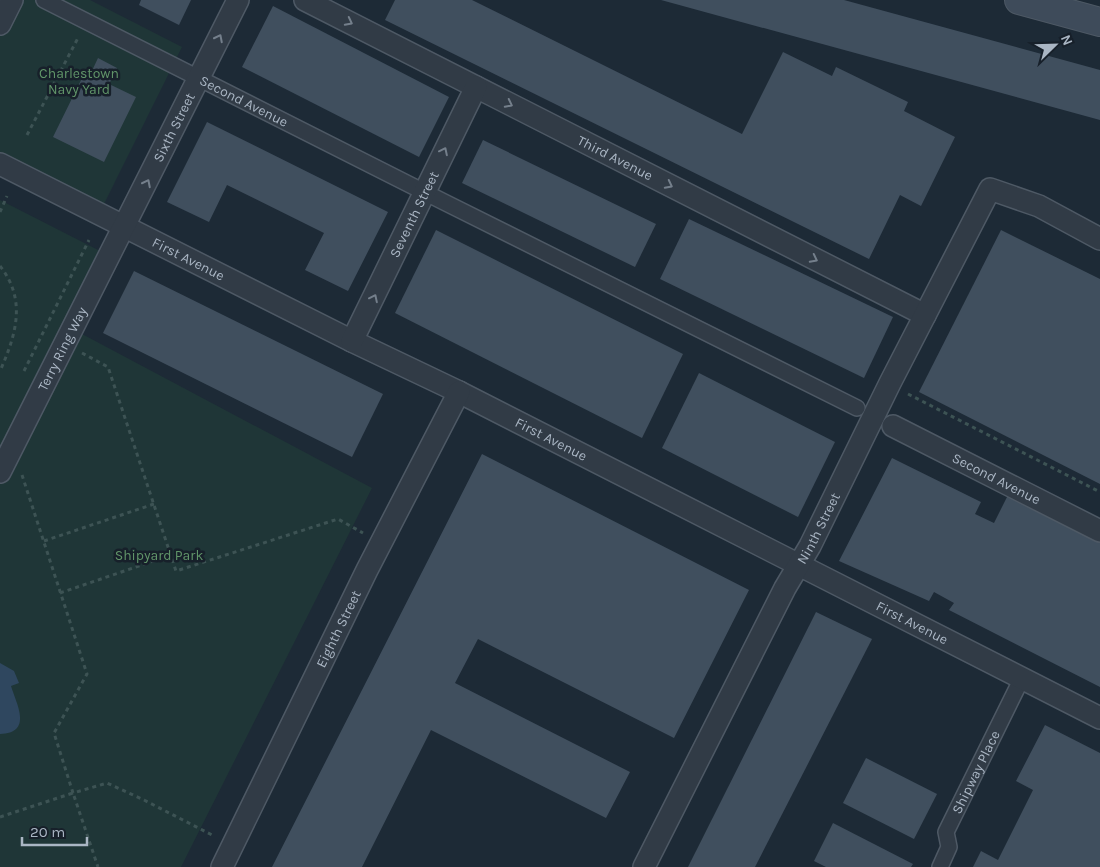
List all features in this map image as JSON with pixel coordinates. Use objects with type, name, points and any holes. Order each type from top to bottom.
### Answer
[{"type":"main road","points":[[1019,0],[1100,22]]},
{"type":"street","points":[[0,24],[12,0]]},
{"type":"street","name":"Second Avenue","points":[[44,0],[424,193],[857,408]]},
{"type":"street","name":"Sixth Street","points":[[124,227],[238,0]]},
{"type":"street","name":"Third Avenue","points":[[305,0],[925,315]]},
{"type":"street","name":"Seventh Street","points":[[352,342],[476,87]]},
{"type":"street","name":"First Avenue","points":[[0,164],[352,342],[458,392],[1100,718]]},
{"type":"street","name":"Ninth Street","points":[[644,867],[798,564],[810,546],[990,189],[1039,206],[1100,240]]},
{"type":"street","name":"Terry Ring Way","points":[[10,471],[124,227]]},
{"type":"street","name":"Eighth Street","points":[[222,867],[367,570],[458,392]]},
{"type":"street","name":"Second Avenue","points":[[892,426],[1100,531]]},
{"type":"street","name":"Shipway Place","points":[[940,867],[949,847],[946,832],[1022,678]]},
{"type":"path","points":[[28,135],[86,21]]},
{"type":"path","points":[[0,212],[7,196]]},
{"type":"path","points":[[21,378],[89,240]]},
{"type":"path","points":[[0,266],[6,274],[14,293],[17,313],[10,346],[0,371]]},
{"type":"path","points":[[79,352],[108,367],[176,571],[338,519],[364,533]]},
{"type":"path","points":[[908,394],[1100,492]]},
{"type":"path","points":[[10,471],[44,541],[86,674],[54,733],[98,867]]},
{"type":"path","points":[[44,541],[154,504]]},
{"type":"path","points":[[60,593],[171,555]]},
{"type":"path","points":[[0,817],[73,792],[107,783],[212,835]]},
{"type":"green space","name":"Charlestown Navy Yard","points":[[0,0],[90,0],[182,47],[99,214],[0,164]]},
{"type":"green space","name":"Shipyard Park","points":[[0,200],[104,253],[67,326],[372,488],[181,867],[0,867]]},
{"type":"water","points":[[0,663],[14,671],[19,683],[11,686],[19,709],[20,723],[16,729],[0,734]]},
{"type":"building","points":[[141,0],[191,0],[179,25],[139,5]]},
{"type":"building","points":[[395,0],[472,0],[742,134],[783,52],[832,76],[836,67],[908,102],[904,111],[955,137],[921,206],[900,195],[869,259],[385,20]]},
{"type":"building","points":[[661,0],[844,0],[1100,70],[1100,120]]},
{"type":"building","points":[[273,6],[449,97],[419,157],[242,67]]},
{"type":"building","points":[[98,58],[117,68],[109,84],[136,97],[104,162],[53,137],[85,72],[90,75]]},
{"type":"building","points":[[207,122],[388,212],[348,291],[305,270],[324,233],[227,185],[209,222],[167,202]]},
{"type":"building","points":[[483,140],[656,224],[635,267],[462,183]]},
{"type":"building","points":[[689,219],[893,317],[864,378],[660,279]]},
{"type":"building","points":[[436,230],[683,354],[642,438],[395,313]]},
{"type":"building","points":[[1001,230],[1100,279],[1100,484],[919,392]]},
{"type":"building","points":[[134,271],[383,394],[352,457],[103,333]]},
{"type":"building","points":[[699,373],[835,442],[798,517],[662,448]]},
{"type":"building","points":[[482,454],[749,590],[674,738],[478,639],[455,683],[630,772],[606,818],[431,730],[362,867],[272,867]]},
{"type":"building","points":[[892,458],[981,502],[975,514],[994,523],[1010,491],[1100,535],[1100,687],[949,610],[954,603],[934,592],[929,601],[839,561]]},
{"type":"building","points":[[816,612],[872,639],[755,867],[688,867]]},
{"type":"building","points":[[1045,725],[1100,753],[1100,867],[973,867],[981,851],[998,860],[1033,790],[1016,781]]},
{"type":"building","points":[[866,758],[937,794],[914,839],[843,803]]},
{"type":"building","points":[[833,823],[913,864],[911,867],[826,867],[814,861]]}]
